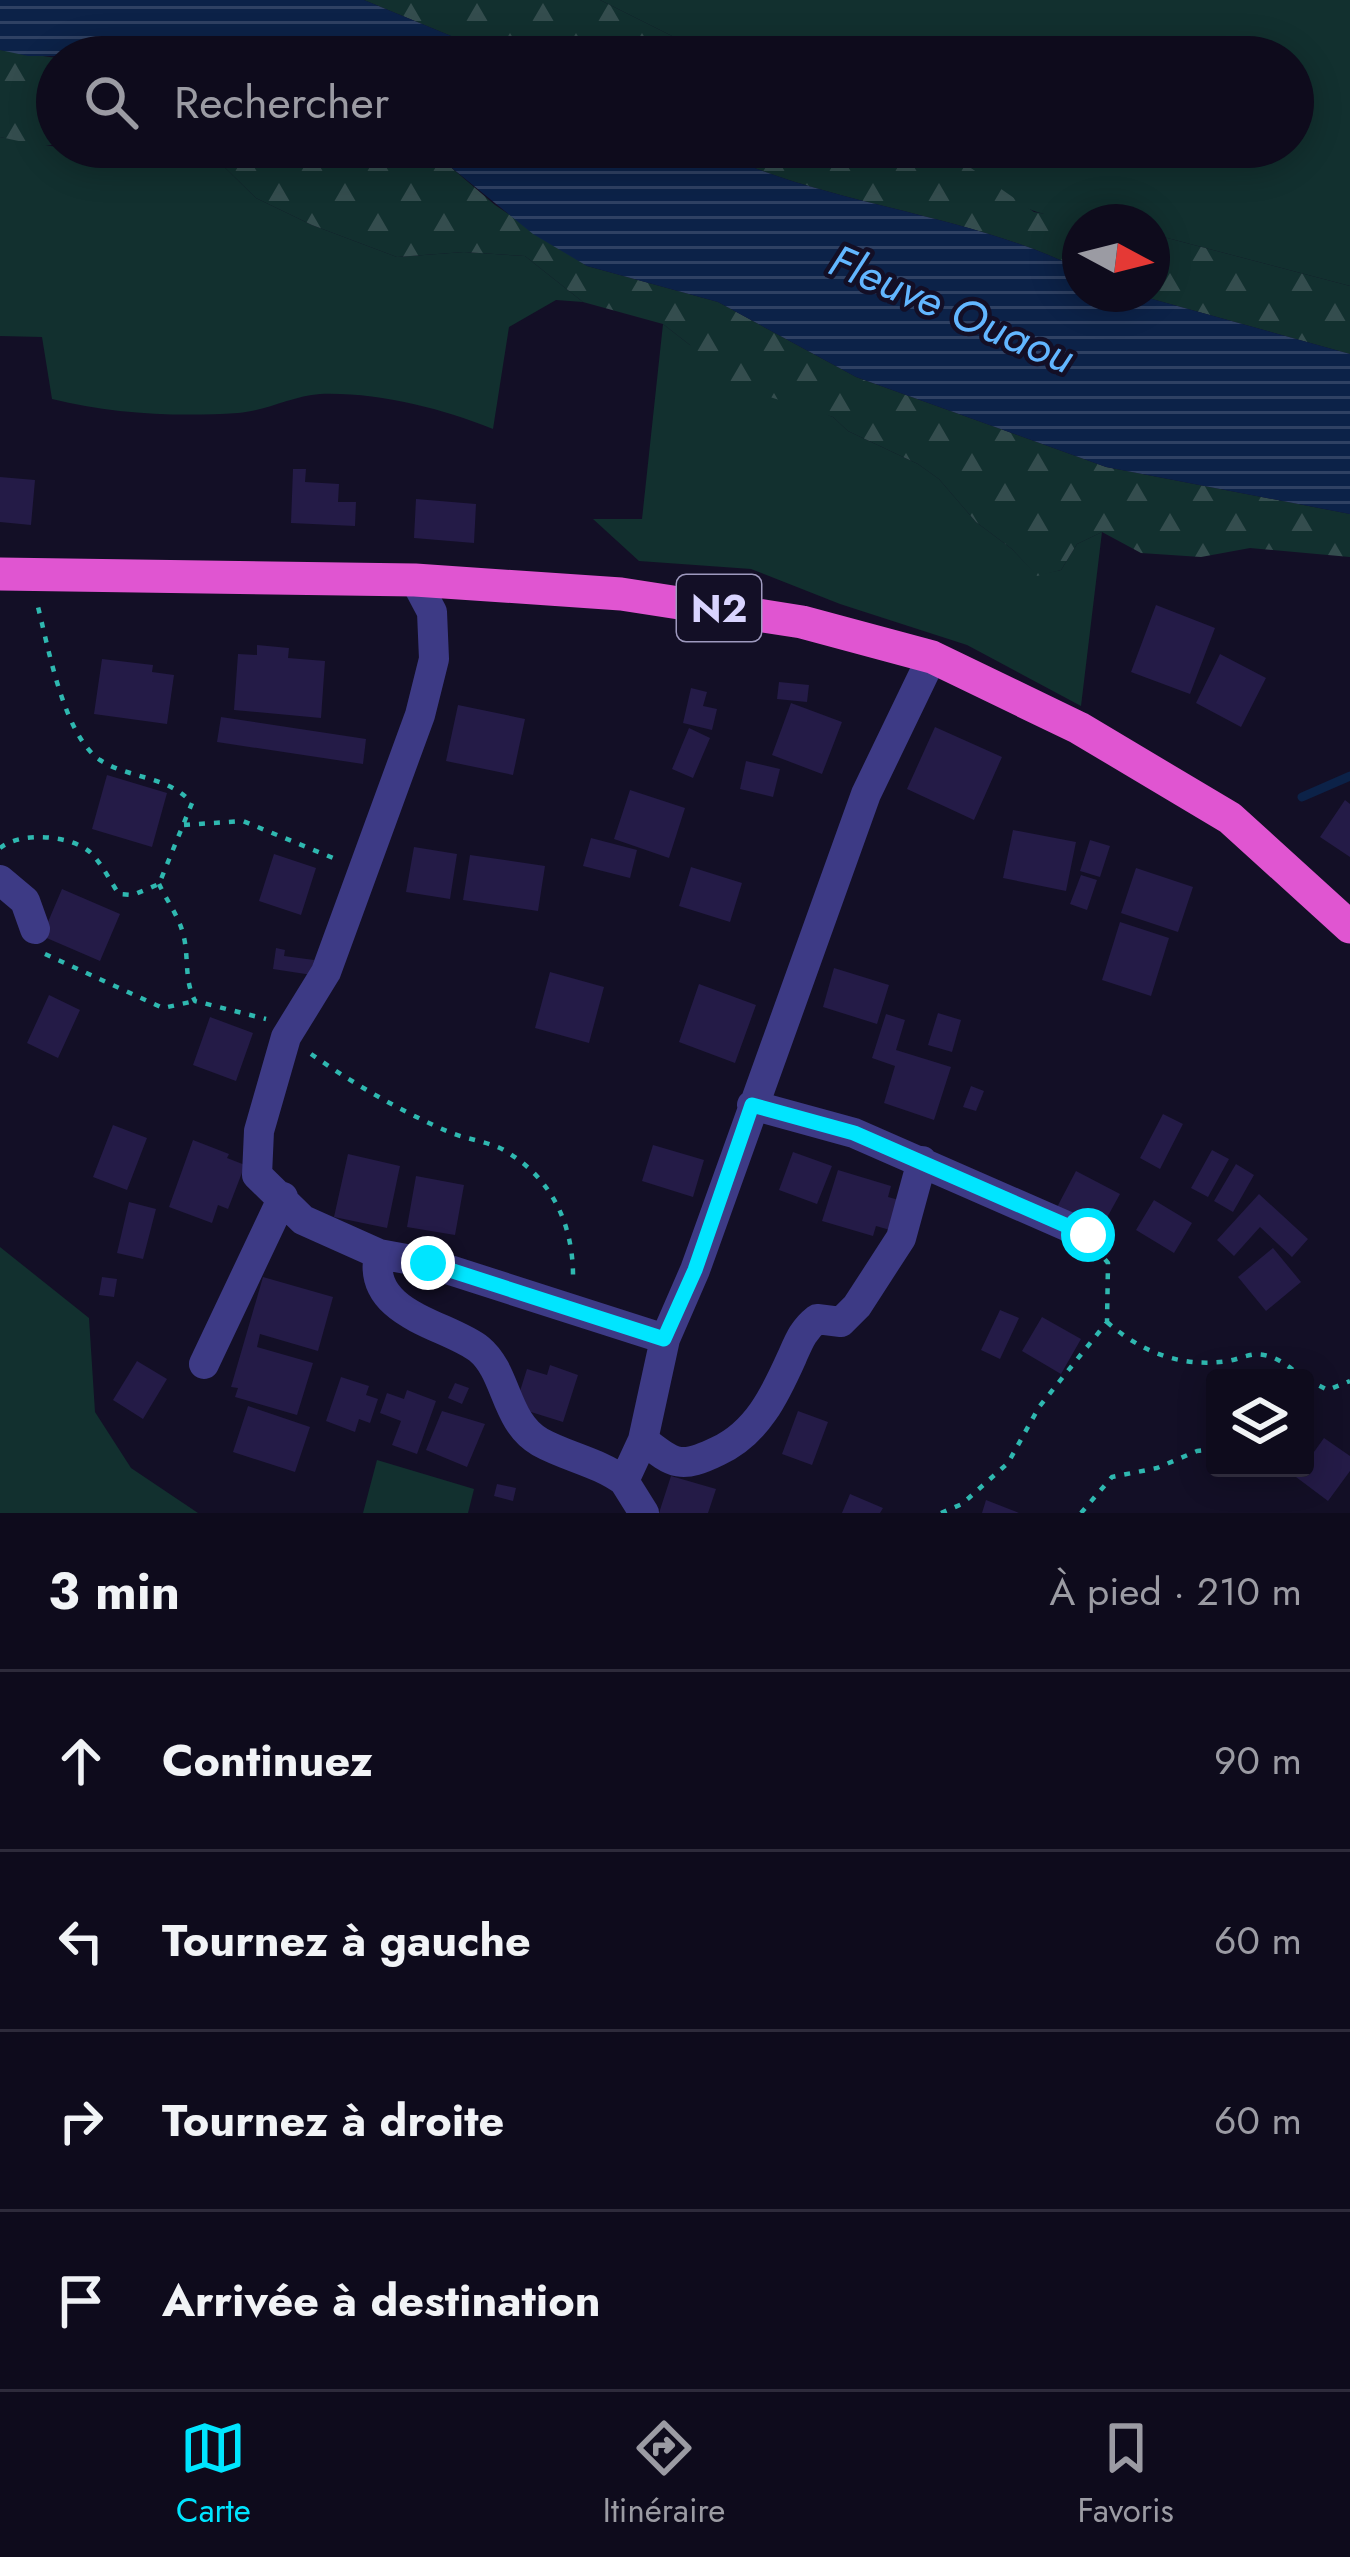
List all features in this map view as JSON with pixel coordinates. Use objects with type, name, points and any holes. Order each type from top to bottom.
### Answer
[{"type":"highway","name":"N2","points":[[15,574],[415,580],[621,594],[802,622],[932,657],[1079,728],[1230,818],[1350,927]]},
{"type":"street","points":[[415,580],[432,612],[434,658],[420,715],[326,972],[290,1030],[259,1131],[257,1175],[303,1220],[379,1254],[428,1263],[664,1339]]},
{"type":"street","points":[[624,1481],[643,1440],[664,1339],[695,1270],[866,794],[932,657]]},
{"type":"street","points":[[0,880],[25,901],[35,928]]},
{"type":"street","points":[[752,1105],[854,1133],[1088,1235]]},
{"type":"street","points":[[643,1440],[669,1460],[689,1465],[737,1442],[771,1400],[804,1329],[818,1319],[841,1322],[857,1306],[901,1238],[922,1161]]},
{"type":"street","points":[[204,1364],[283,1197]]},
{"type":"street","points":[[379,1254],[383,1286],[405,1312],[471,1345],[492,1363],[525,1430],[624,1481],[644,1513]]},
{"type":"path","points":[[0,848],[7,842],[48,837],[89,850],[118,894],[133,896],[159,884],[192,803],[179,789],[100,760],[82,742],[15,574]]},
{"type":"path","points":[[184,825],[242,820],[364,873]]},
{"type":"path","points":[[159,884],[182,927],[186,984],[195,1000]]},
{"type":"path","points":[[35,928],[36,944],[46,956],[163,1008],[195,1000],[290,1030],[357,1086],[452,1133],[503,1150],[545,1184],[568,1225],[571,1310]]},
{"type":"path","points":[[941,1513],[962,1504],[1008,1463],[1039,1407],[1107,1322],[1108,1263],[1088,1235]]},
{"type":"path","points":[[1107,1322],[1130,1342],[1156,1355],[1194,1362],[1259,1353],[1292,1369]]},
{"type":"path","points":[[1314,1383],[1328,1390],[1350,1381]]},
{"type":"path","points":[[1081,1513],[1112,1477],[1157,1468],[1206,1450]]},
{"type":"green space","points":[[364,0],[600,0],[672,36],[451,36]]},
{"type":"green space","points":[[600,0],[1350,0],[1350,286],[1170,239],[1170,204],[1062,204],[1062,218],[1051,216],[1007,197],[968,168],[1314,168],[1314,36],[672,36]]},
{"type":"green space","points":[[0,50],[36,55],[36,145],[0,137]]},
{"type":"green space","points":[[0,137],[36,143],[36,168],[225,168],[256,198],[397,257],[464,252],[525,256],[583,302],[556,300],[509,327],[493,429],[408,403],[342,394],[310,395],[248,412],[192,415],[74,404],[52,399],[42,337],[0,336]]},
{"type":"green space","points":[[225,168],[452,168],[495,205],[587,266],[718,302],[856,377],[1106,467],[1350,514],[1350,557],[1250,548],[1201,557],[1141,553],[1102,532],[1077,544],[1061,570],[1037,576],[918,464],[848,431],[833,417],[722,382],[700,370],[690,345],[663,324],[583,302],[525,256],[464,252],[397,257],[256,198]]},
{"type":"green space","points":[[754,168],[971,168],[1034,212],[1062,217],[1062,261],[988,234]]},
{"type":"green space","points":[[1170,239],[1350,286],[1350,354],[1170,304]]},
{"type":"green space","points":[[663,324],[690,345],[918,464],[1037,575],[1061,570],[1077,544],[1102,532],[1081,706],[967,645],[751,569],[639,561],[593,519],[642,519]]},
{"type":"green space","points":[[0,1247],[89,1318],[95,1412],[131,1468],[198,1513],[0,1513]]},
{"type":"green space","points":[[377,1460],[474,1489],[468,1513],[363,1513]]},
{"type":"water","points":[[0,0],[364,0],[451,36],[36,36],[36,56],[0,50]]},
{"type":"water","name":"Fleuve Ouaou","points":[[452,168],[754,168],[988,234],[1062,261],[1062,312],[1170,312],[1170,304],[1350,354],[1350,514],[1106,467],[856,377],[718,302],[587,266],[533,234]]},
{"type":"building","points":[[293,469],[306,469],[305,482],[339,484],[338,502],[356,502],[355,526],[291,523]]},
{"type":"building","points":[[0,477],[35,480],[31,525],[0,522]]},
{"type":"building","points":[[416,499],[476,504],[474,543],[414,538]]},
{"type":"building","points":[[1156,605],[1215,628],[1190,694],[1131,672]]},
{"type":"building","points":[[257,645],[289,648],[288,658],[325,661],[321,718],[234,710],[238,654],[257,655]]},
{"type":"building","points":[[1220,654],[1266,678],[1241,727],[1196,703]]},
{"type":"building","points":[[102,659],[153,665],[152,672],[174,675],[167,724],[94,714]]},
{"type":"building","points":[[779,682],[809,685],[807,702],[777,699]]},
{"type":"building","points":[[691,688],[707,692],[703,706],[717,709],[712,730],[683,723]]},
{"type":"building","points":[[791,703],[842,722],[822,774],[772,755]]},
{"type":"building","points":[[458,705],[525,719],[513,775],[446,761]]},
{"type":"building","points":[[221,717],[366,739],[363,764],[217,742]]},
{"type":"building","points":[[935,727],[1002,757],[974,820],[907,789]]},
{"type":"building","points":[[689,728],[710,738],[693,778],[672,769]]},
{"type":"building","points":[[746,761],[780,769],[773,797],[740,789]]},
{"type":"building","points":[[107,775],[167,793],[152,847],[92,829]]},
{"type":"building","points":[[630,790],[685,808],[669,858],[614,839]]},
{"type":"building","points":[[1345,800],[1350,804],[1350,857],[1320,837]]},
{"type":"building","points":[[1013,830],[1076,842],[1066,891],[1003,878]]},
{"type":"building","points":[[591,838],[637,850],[630,878],[583,866]]},
{"type":"building","points":[[1090,840],[1110,846],[1100,877],[1080,871]]},
{"type":"building","points":[[414,847],[457,854],[450,899],[406,892]]},
{"type":"building","points":[[274,854],[316,868],[301,915],[259,901]]},
{"type":"building","points":[[470,855],[545,866],[538,911],[463,900]]},
{"type":"building","points":[[691,867],[742,883],[730,922],[679,906]]},
{"type":"building","points":[[1136,868],[1193,887],[1178,932],[1121,913]]},
{"type":"building","points":[[1081,875],[1097,880],[1087,910],[1070,904]]},
{"type":"building","points":[[62,889],[120,914],[100,961],[42,936]]},
{"type":"building","points":[[1120,922],[1169,938],[1151,996],[1102,980]]},
{"type":"building","points":[[276,948],[285,950],[284,956],[314,960],[312,975],[273,969]]},
{"type":"building","points":[[834,968],[889,985],[877,1024],[823,1007]]},
{"type":"building","points":[[550,972],[604,987],[589,1043],[535,1028]]},
{"type":"building","points":[[699,984],[756,1005],[735,1063],[679,1042]]},
{"type":"building","points":[[49,995],[80,1010],[58,1058],[27,1043]]},
{"type":"building","points":[[938,1013],[961,1020],[952,1052],[928,1045]]},
{"type":"building","points":[[886,1014],[905,1020],[896,1050],[951,1067],[934,1120],[884,1103],[895,1066],[872,1058]]},
{"type":"building","points":[[210,1017],[253,1033],[236,1081],[193,1065]]},
{"type":"building","points":[[971,1086],[984,1091],[976,1111],[963,1107]]},
{"type":"building","points":[[1163,1114],[1183,1124],[1160,1169],[1140,1158]]},
{"type":"building","points":[[113,1125],[147,1138],[127,1190],[93,1177]]},
{"type":"building","points":[[193,1140],[245,1165],[228,1209],[218,1205],[212,1223],[169,1207]]},
{"type":"building","points":[[653,1145],[704,1160],[693,1197],[642,1181]]},
{"type":"building","points":[[1212,1150],[1229,1159],[1208,1197],[1191,1188]]},
{"type":"building","points":[[793,1152],[832,1166],[817,1204],[779,1190]]},
{"type":"building","points":[[348,1154],[400,1166],[387,1228],[334,1217]]},
{"type":"building","points":[[1236,1164],[1254,1175],[1233,1212],[1214,1201]]},
{"type":"building","points":[[838,1170],[891,1186],[888,1197],[899,1200],[890,1230],[876,1226],[873,1236],[822,1221]]},
{"type":"building","points":[[1076,1171],[1120,1194],[1098,1234],[1055,1211]]},
{"type":"building","points":[[416,1176],[464,1185],[455,1235],[407,1227]]},
{"type":"building","points":[[1259,1194],[1308,1239],[1292,1257],[1260,1227],[1234,1256],[1217,1240]]},
{"type":"building","points":[[1154,1200],[1192,1223],[1174,1253],[1136,1230]]},
{"type":"building","points":[[129,1202],[156,1209],[143,1259],[117,1253]]},
{"type":"building","points":[[1273,1248],[1301,1282],[1266,1311],[1238,1277]]},
{"type":"building","points":[[102,1277],[117,1279],[114,1297],[99,1295]]},
{"type":"building","points":[[263,1277],[333,1297],[318,1351],[260,1334],[257,1347],[313,1363],[297,1415],[235,1397],[238,1388],[231,1387]]},
{"type":"building","points":[[1000,1310],[1019,1318],[1000,1359],[981,1350]]},
{"type":"building","points":[[1042,1317],[1081,1339],[1061,1374],[1022,1351]]},
{"type":"building","points":[[137,1361],[167,1379],[143,1419],[113,1400]]},
{"type":"building","points":[[550,1365],[578,1375],[563,1422],[515,1407],[527,1369],[547,1375]]},
{"type":"building","points":[[341,1377],[369,1386],[366,1395],[378,1399],[370,1423],[359,1419],[355,1432],[326,1421]]},
{"type":"building","points":[[455,1383],[469,1388],[462,1404],[448,1398]]},
{"type":"building","points":[[407,1390],[436,1401],[417,1454],[392,1445],[401,1421],[380,1413],[387,1393],[404,1399]]},
{"type":"building","points":[[248,1406],[310,1427],[295,1472],[233,1452]]},
{"type":"building","points":[[442,1411],[485,1424],[467,1467],[426,1450]]},
{"type":"building","points":[[798,1411],[828,1422],[812,1465],[782,1454]]},
{"type":"building","points":[[1324,1438],[1350,1456],[1350,1471],[1328,1501],[1296,1477],[1314,1477],[1314,1452]]},
{"type":"building","points":[[671,1476],[716,1489],[708,1513],[659,1513]]},
{"type":"building","points":[[497,1484],[516,1488],[513,1501],[494,1496]]},
{"type":"building","points":[[850,1494],[883,1508],[880,1513],[842,1513]]},
{"type":"building","points":[[986,1500],[1019,1513],[982,1513]]},
{"type":"waterway","points":[[1302,797],[1350,776]]},
{"type":"route","points":[[428,1263],[664,1339],[695,1270],[752,1105],[854,1133],[1088,1235]]}]
